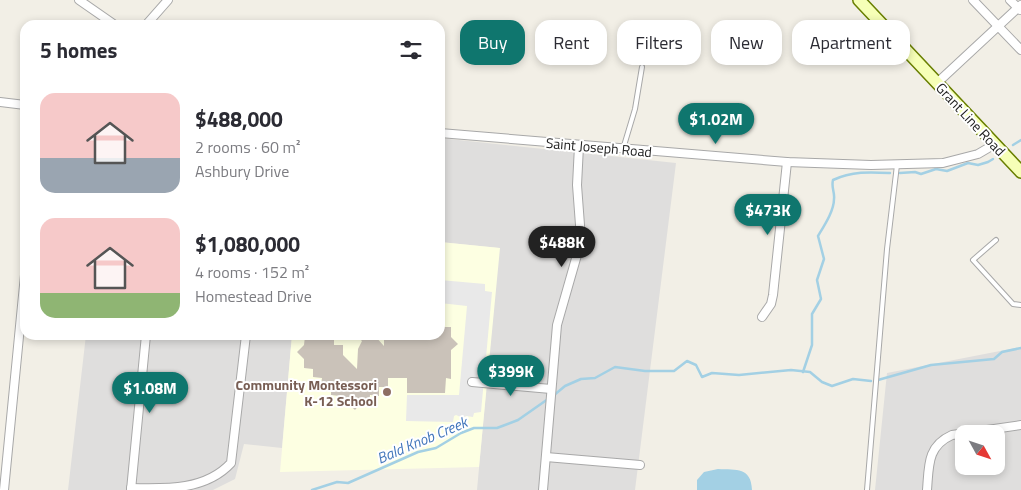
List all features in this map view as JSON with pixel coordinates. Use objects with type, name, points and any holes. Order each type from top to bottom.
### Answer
[{"type":"main road","name":"Grant Line Road","points":[[859,0],[1021,172]]},
{"type":"street","points":[[79,0],[109,20]]},
{"type":"street","points":[[150,20],[168,0]]},
{"type":"street","points":[[973,0],[1021,50]]},
{"type":"street","points":[[937,83],[1020,8],[1010,0]]},
{"type":"street","points":[[0,102],[20,104]]},
{"type":"street","name":"Saint Joseph Road","points":[[445,133],[787,162],[897,165],[957,160],[978,154],[995,144]]},
{"type":"street","points":[[542,490],[557,325],[579,248],[578,146]]},
{"type":"street","points":[[762,317],[771,304],[787,162]]},
{"type":"street","points":[[4,490],[20,326]]},
{"type":"street","points":[[146,340],[131,489],[185,489],[201,486],[210,483],[224,472],[231,463],[245,340]]},
{"type":"street","points":[[472,382],[551,390]]},
{"type":"street","points":[[927,490],[932,452],[943,438],[952,435],[1021,426]]},
{"type":"street","points":[[546,457],[640,465]]},
{"type":"lane","points":[[624,149],[635,109],[642,67]]},
{"type":"lane","points":[[867,490],[887,249],[897,165]]},
{"type":"lane","points":[[996,240],[973,260],[1013,304],[1021,305]]},
{"type":"shaded area","points":[[445,139],[676,163],[635,490],[477,490],[499,248],[445,243]]},
{"type":"shaded area","name":"Community Montessori K-12 School","points":[[445,242],[500,248],[479,467],[280,472],[292,340],[445,340]]},
{"type":"shaded area","points":[[445,280],[485,284],[485,291],[492,292],[481,412],[474,413],[473,417],[466,416],[463,418],[456,415],[453,422],[406,421],[407,395],[459,395],[467,306],[445,304]]},
{"type":"shaded area","points":[[85,340],[292,340],[282,448],[244,444],[235,479],[213,490],[68,490]]},
{"type":"shaded area","points":[[1021,347],[1021,490],[875,490],[887,373]]},
{"type":"water","points":[[718,469],[742,471],[749,477],[752,490],[697,490],[697,480],[704,472]]},
{"type":"building","points":[[445,327],[451,327],[451,337],[458,344],[451,350],[451,379],[446,378],[445,393],[407,393],[407,378],[388,378],[388,387],[379,387],[379,396],[370,395],[369,405],[360,404],[355,410],[349,404],[340,404],[340,396],[331,395],[331,387],[321,386],[322,378],[313,377],[313,369],[304,368],[304,359],[297,352],[304,345],[305,340],[334,340],[334,345],[343,345],[343,355],[357,369],[358,349],[361,340],[379,340],[384,346],[384,340],[445,340]]},
{"type":"waterway","points":[[1013,145],[1021,140]]},
{"type":"waterway","points":[[900,173],[915,172],[921,174],[936,169],[947,171],[968,163],[978,165],[993,159]]},
{"type":"waterway","points":[[803,372],[812,345],[812,314],[821,299],[817,280],[824,259],[818,236],[834,204],[833,180],[868,172],[890,173]]},
{"type":"waterway","name":"Bald Knob Creek","points":[[878,380],[931,365],[994,359],[1002,352],[1021,348]]},
{"type":"waterway","name":"Bald Knob Creek","points":[[553,396],[565,386],[581,379],[595,378],[615,367],[645,371],[674,371],[687,361],[696,365],[702,377],[712,373],[739,375],[791,370],[810,372],[822,382],[832,386],[853,379],[871,381]]},
{"type":"waterway","name":"Bald Knob Creek","points":[[312,490],[337,482],[348,483],[418,452],[436,448],[461,433],[474,428],[497,428],[518,420],[548,399]]},
{"type":"place","name":"Community Montessori K-12 School","points":[[387,392]]}]
